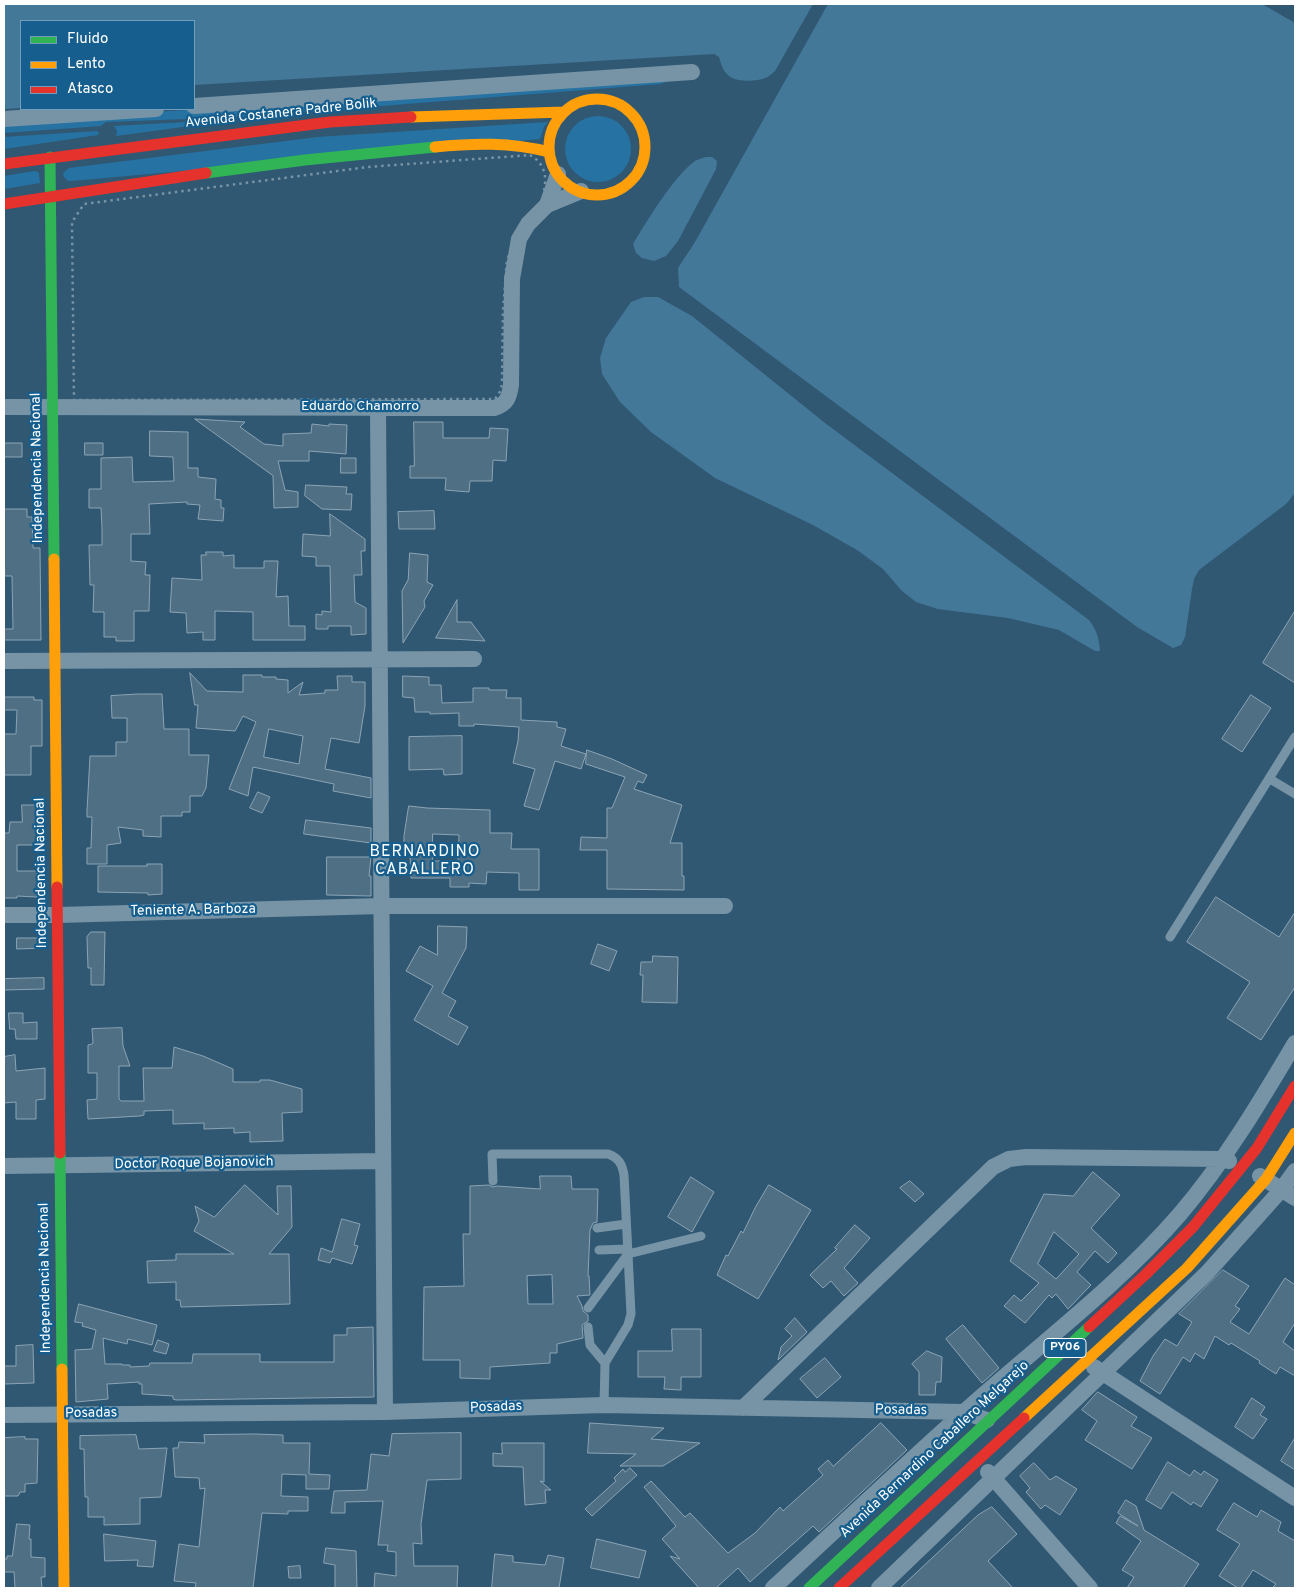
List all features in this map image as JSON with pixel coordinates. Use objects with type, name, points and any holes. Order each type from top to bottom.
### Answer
[{"type":"main road","name":"Avenida Costanera Padre Bolik","points":[[4,164],[373,118],[564,112],[579,102],[597,98],[614,101],[630,110],[641,125],[646,142],[645,160],[636,176],[623,188],[606,194],[588,194],[571,187],[558,174],[551,163],[549,152]]},
{"type":"main road","points":[[4,204],[339,156],[478,145],[534,147],[549,152],[551,133],[556,122],[564,112]]},
{"type":"main road","name":"Independencia Nacional","points":[[50,157],[64,1588]]},
{"type":"main road","name":"Avenida Bernardino Caballero Melgarejo","points":[[809,1588],[1194,1227],[1257,1148],[1295,1086]]},
{"type":"main road","name":"PY06","points":[[839,1588],[1187,1268],[1266,1179],[1295,1133]]},
{"type":"street","points":[[195,106],[692,72]]},
{"type":"street","points":[[4,119],[141,110]]},
{"type":"street","name":"Eduardo Chamorro","points":[[547,205],[558,174]]},
{"type":"street","name":"Eduardo Chamorro","points":[[4,407],[494,408],[501,406],[507,402],[511,385],[512,279],[519,239],[528,224],[547,205],[581,191]]},
{"type":"street","points":[[378,408],[385,1412]]},
{"type":"street","points":[[4,661],[474,659]]},
{"type":"street","name":"Teniente A. Barboza","points":[[4,915],[382,906],[725,906]]},
{"type":"street","points":[[772,1588],[964,1412],[1054,1335],[1138,1258],[1180,1214],[1222,1159],[1249,1119],[1295,1043]]},
{"type":"street","points":[[744,1408],[993,1167],[1009,1159],[1026,1157],[1222,1159],[1244,1166],[1289,1194]]},
{"type":"street","name":"Doctor Roque Bojanovich","points":[[4,1166],[383,1161]]},
{"type":"street","points":[[879,1588],[1289,1194],[1295,1171]]},
{"type":"street","points":[[1054,1335],[1064,1349]]},
{"type":"street","points":[[1085,1361],[1295,1498]]},
{"type":"street","name":"Posadas","points":[[4,1415],[385,1412],[604,1405],[964,1412],[987,1420]]},
{"type":"street","points":[[979,1460],[1090,1588]]},
{"type":"lane","points":[[1170,937],[1295,738]]},
{"type":"lane","points":[[1270,779],[1295,794]]},
{"type":"lane","points":[[493,1181],[492,1154],[608,1154],[617,1157],[622,1165],[631,1314],[628,1324],[605,1363],[604,1405]]},
{"type":"lane","points":[[597,1228],[626,1224]]},
{"type":"lane","points":[[599,1250],[628,1251],[701,1236]]},
{"type":"lane","points":[[588,1308],[628,1251]]},
{"type":"lane","points":[[588,1326],[590,1345],[605,1363]]},
{"type":"path","points":[[530,155],[542,166],[545,174],[543,198],[519,229],[507,260],[503,310],[502,383],[501,390],[495,399],[74,400],[72,222],[84,204],[368,167],[530,155]]},
{"type":"shaded area","points":[[4,4],[813,4],[775,71],[766,78],[752,81],[729,76],[721,65],[719,57],[714,54],[195,85],[195,20],[20,20],[20,108],[4,109]]},
{"type":"shaded area","points":[[828,4],[1262,4],[1295,23],[1295,493],[1286,504],[1199,570],[1194,579],[1185,637],[1181,645],[1173,648],[1137,627],[679,287],[678,268],[695,242]]},
{"type":"shaded area","points":[[669,81],[660,84],[241,117],[106,122],[101,126],[4,133],[4,121]]},
{"type":"shaded area","points":[[592,116],[604,116],[622,125],[629,136],[631,149],[629,162],[622,173],[611,180],[592,182],[579,177],[570,168],[565,155],[565,143],[570,130],[579,121]]},
{"type":"shaded area","points":[[241,119],[116,136],[117,131],[114,126]]},
{"type":"shaded area","points":[[548,122],[540,139],[71,181],[64,177],[63,173],[69,168],[318,137]]},
{"type":"shaded area","points":[[97,131],[98,135],[4,149],[4,137]]},
{"type":"shaded area","points":[[712,157],[717,161],[716,169],[678,241],[666,256],[654,261],[642,258],[636,253],[633,244],[646,223],[678,177],[695,161]]},
{"type":"shaded area","points":[[35,171],[39,173],[40,183],[4,189],[4,176]]},
{"type":"shaded area","points":[[644,297],[658,297],[692,316],[825,423],[1089,620],[1097,635],[1100,651],[1095,651],[1059,630],[1008,618],[938,609],[916,602],[902,591],[883,569],[857,550],[813,525],[715,478],[651,432],[620,402],[602,374],[600,358],[606,338],[631,302]]},
{"type":"building","points":[[195,419],[245,422],[240,427],[264,444],[283,446],[283,434],[311,433],[312,424],[329,426],[329,424],[347,425],[346,454],[309,451],[309,461],[278,461],[285,490],[298,492],[298,507],[274,508],[273,476]]},
{"type":"building","points":[[414,422],[443,422],[443,438],[489,438],[490,428],[508,429],[506,461],[493,460],[492,481],[470,481],[469,492],[445,490],[446,478],[410,478],[410,466],[414,466]]},
{"type":"building","points":[[150,431],[188,432],[188,468],[198,468],[198,477],[216,479],[215,499],[221,500],[221,508],[224,508],[223,521],[198,519],[200,505],[187,504],[187,502],[149,504],[150,534],[131,534],[131,561],[146,562],[145,575],[150,575],[149,611],[134,611],[134,641],[116,641],[116,637],[104,637],[104,612],[93,612],[94,585],[90,585],[89,545],[102,545],[102,528],[101,508],[89,508],[89,489],[101,489],[101,458],[132,457],[133,482],[174,481],[173,457],[150,456]]},
{"type":"building","points":[[4,443],[22,443],[22,457],[4,457]]},
{"type":"building","points":[[85,443],[103,443],[103,455],[85,455]]},
{"type":"building","points":[[341,458],[356,458],[356,473],[341,473]]},
{"type":"building","points":[[306,485],[347,487],[346,494],[352,494],[351,510],[322,509],[305,496]]},
{"type":"building","points":[[4,509],[27,509],[27,517],[32,517],[33,548],[40,548],[41,640],[4,640],[4,629],[13,629],[12,576],[5,576]]},
{"type":"building","points":[[434,511],[435,529],[399,529],[398,512]]},
{"type":"building","points":[[330,514],[365,539],[365,551],[361,551],[362,575],[354,575],[355,602],[366,608],[366,634],[351,635],[351,626],[328,626],[328,629],[316,629],[316,614],[322,615],[322,611],[331,612],[330,566],[316,566],[316,557],[302,556],[303,534],[330,536]]},
{"type":"building","points":[[206,552],[223,552],[223,556],[234,555],[234,568],[264,568],[264,561],[278,561],[276,597],[288,596],[289,626],[305,626],[305,640],[253,640],[253,612],[215,611],[215,640],[203,640],[203,632],[187,633],[186,613],[170,612],[172,578],[202,580],[201,555],[206,555]]},
{"type":"building","points":[[410,553],[428,555],[427,582],[433,585],[424,601],[425,607],[403,643],[402,591],[408,580]]},
{"type":"building","points":[[457,600],[457,622],[471,622],[485,641],[436,638]]},
{"type":"building","points":[[1295,611],[1295,683],[1263,663]]},
{"type":"building","points":[[190,673],[207,691],[243,692],[243,675],[262,675],[262,677],[276,677],[276,679],[288,680],[288,693],[303,682],[299,695],[325,693],[325,690],[338,690],[337,676],[352,676],[352,682],[365,682],[365,706],[359,743],[331,738],[325,769],[371,778],[371,798],[333,791],[334,784],[253,767],[248,796],[229,789],[256,722],[243,716],[235,731],[196,728],[198,705],[195,705]],"holes":[[[269,729],[303,736],[299,764],[264,757]]]},
{"type":"building","points":[[403,676],[429,677],[429,685],[441,685],[442,703],[473,702],[473,688],[507,690],[506,698],[521,698],[521,720],[557,722],[557,727],[566,729],[561,746],[586,754],[581,769],[555,761],[539,810],[524,806],[535,769],[513,763],[519,727],[474,724],[474,726],[459,726],[459,713],[430,714],[430,712],[415,712],[414,698],[403,697]]},
{"type":"building","points":[[162,694],[164,729],[189,729],[189,755],[209,755],[206,788],[202,796],[190,796],[190,812],[182,812],[182,816],[161,816],[161,837],[143,836],[143,830],[118,827],[121,843],[107,845],[107,864],[87,864],[87,848],[91,848],[92,817],[87,817],[90,756],[116,756],[116,742],[127,742],[127,718],[112,718],[111,696]]},
{"type":"building","points":[[1251,695],[1271,708],[1242,752],[1222,739]]},
{"type":"building","points":[[4,697],[34,697],[34,700],[42,700],[42,746],[31,746],[31,775],[4,775],[4,734],[16,734],[17,710],[4,710]]},
{"type":"building","points":[[462,736],[462,774],[444,775],[443,769],[409,770],[409,737]]},
{"type":"building","points":[[587,750],[647,775],[643,783],[638,781],[634,789],[682,805],[670,843],[682,843],[684,890],[607,889],[607,850],[580,850],[581,837],[607,838],[607,808],[612,808],[625,777],[586,764]]},
{"type":"building","points":[[258,792],[270,797],[262,813],[250,808]]},
{"type":"building","points":[[22,805],[43,805],[43,845],[17,845],[17,871],[37,871],[37,897],[17,896],[17,898],[4,898],[4,833],[9,833],[10,822],[22,822]]},
{"type":"building","points":[[409,806],[490,810],[490,833],[512,833],[511,849],[539,849],[539,890],[519,890],[519,873],[487,872],[486,884],[469,883],[469,887],[450,887],[450,878],[411,878],[410,853],[404,853],[404,836]],"holes":[[[433,834],[459,835],[458,861],[433,861]]]},
{"type":"building","points":[[306,820],[371,828],[371,843],[304,834]]},
{"type":"building","points":[[327,857],[371,857],[369,876],[371,876],[371,896],[327,895]]},
{"type":"building","points":[[147,864],[162,864],[162,894],[98,892],[98,866],[147,866]]},
{"type":"building","points":[[1216,897],[1279,937],[1295,912],[1295,987],[1261,1040],[1227,1018],[1250,982],[1187,942]]},
{"type":"building","points":[[438,926],[467,927],[466,948],[442,993],[456,1001],[448,1016],[468,1027],[458,1045],[414,1020],[433,986],[406,971],[420,946],[437,955]]},
{"type":"building","points":[[91,932],[105,932],[104,985],[91,985],[91,968],[88,968],[87,937]]},
{"type":"building","points":[[17,938],[44,938],[44,948],[17,949]]},
{"type":"building","points":[[598,944],[617,951],[609,971],[591,964]]},
{"type":"building","points":[[653,956],[678,957],[677,1003],[642,1002],[643,975],[640,975],[641,962],[652,962]]},
{"type":"building","points":[[44,978],[44,989],[4,990],[4,979]]},
{"type":"building","points":[[9,1013],[23,1013],[23,1023],[37,1022],[37,1039],[16,1039],[15,1029],[10,1029]]},
{"type":"building","points":[[122,1028],[123,1046],[130,1066],[119,1066],[119,1099],[121,1101],[144,1101],[143,1068],[172,1068],[174,1047],[203,1056],[233,1069],[233,1082],[270,1080],[302,1089],[302,1112],[282,1113],[283,1141],[250,1142],[250,1132],[234,1133],[234,1128],[204,1129],[204,1123],[173,1124],[173,1110],[144,1111],[144,1115],[140,1116],[88,1119],[87,1100],[97,1099],[97,1073],[88,1073],[88,1045],[93,1043],[92,1029]]},
{"type":"building","points":[[15,1055],[16,1071],[45,1068],[45,1099],[36,1100],[36,1119],[16,1119],[16,1102],[4,1103],[4,1057]]},
{"type":"building","points":[[1093,1172],[1120,1195],[1091,1228],[1117,1253],[1108,1263],[1095,1251],[1077,1272],[1091,1285],[1068,1309],[1056,1294],[1052,1298],[1049,1295],[1025,1323],[1004,1306],[1014,1295],[1021,1301],[1039,1283],[1010,1261],[1044,1194],[1073,1196]],"holes":[[[1054,1232],[1079,1254],[1056,1279],[1038,1264]]]},
{"type":"building","points":[[540,1176],[571,1176],[572,1189],[598,1189],[597,1222],[593,1223],[590,1230],[588,1276],[590,1295],[577,1296],[583,1311],[588,1315],[588,1321],[582,1325],[583,1338],[557,1344],[557,1353],[550,1353],[550,1363],[490,1367],[490,1379],[460,1378],[460,1360],[423,1360],[424,1287],[464,1286],[463,1234],[470,1234],[470,1186],[489,1185],[493,1187],[540,1189]],"holes":[[[552,1275],[553,1304],[528,1304],[527,1276]]]},
{"type":"building","points":[[691,1177],[714,1192],[692,1232],[668,1217]]},
{"type":"building","points":[[910,1181],[924,1194],[915,1202],[900,1188]]},
{"type":"building","points":[[245,1185],[278,1215],[277,1186],[291,1186],[292,1227],[269,1254],[289,1254],[290,1304],[181,1307],[180,1300],[176,1300],[176,1282],[148,1283],[147,1261],[176,1260],[176,1254],[234,1254],[194,1231],[199,1221],[195,1206],[214,1217]]},
{"type":"building","points":[[769,1185],[811,1210],[758,1299],[717,1275],[726,1255],[728,1256],[741,1231],[743,1233]]},
{"type":"building","points":[[342,1219],[360,1224],[354,1245],[358,1246],[352,1264],[332,1258],[330,1263],[318,1260],[321,1248],[332,1252]]},
{"type":"building","points":[[855,1225],[870,1238],[844,1268],[858,1283],[844,1296],[831,1281],[823,1288],[810,1275],[837,1249],[835,1248]]},
{"type":"building","points":[[1223,1270],[1249,1286],[1235,1306],[1240,1309],[1230,1322],[1249,1334],[1285,1278],[1295,1285],[1295,1323],[1283,1342],[1295,1351],[1295,1376],[1280,1367],[1276,1374],[1259,1363],[1260,1361],[1231,1343],[1229,1345],[1215,1336],[1204,1359],[1195,1353],[1190,1362],[1183,1357],[1160,1394],[1140,1381],[1153,1356],[1165,1339],[1177,1346],[1192,1322],[1179,1314]]},
{"type":"building","points":[[79,1304],[157,1325],[152,1345],[128,1339],[127,1344],[103,1338],[105,1364],[122,1364],[130,1365],[130,1367],[149,1366],[150,1363],[192,1363],[193,1354],[260,1354],[260,1362],[334,1362],[334,1335],[347,1335],[347,1328],[373,1327],[374,1397],[176,1400],[173,1399],[173,1396],[142,1394],[142,1384],[139,1384],[139,1382],[107,1384],[108,1399],[76,1402],[75,1350],[92,1349],[96,1330],[82,1326],[83,1323],[75,1322]]},
{"type":"building","points":[[795,1318],[807,1332],[778,1360],[781,1347],[792,1336],[785,1329]]},
{"type":"building","points":[[963,1325],[999,1368],[982,1383],[946,1339]]},
{"type":"building","points":[[672,1329],[701,1329],[701,1377],[681,1377],[681,1390],[664,1389],[665,1377],[638,1377],[638,1351],[672,1351]]},
{"type":"building","points":[[158,1340],[169,1344],[166,1354],[154,1351]]},
{"type":"building","points":[[33,1345],[34,1383],[4,1384],[4,1366],[16,1366],[16,1346]]},
{"type":"building","points":[[927,1351],[942,1357],[941,1382],[936,1382],[935,1395],[919,1395],[919,1372],[912,1364]]},
{"type":"building","points":[[825,1358],[841,1377],[817,1398],[800,1379]]},
{"type":"building","points":[[1098,1392],[1137,1417],[1131,1426],[1152,1438],[1132,1469],[1085,1440],[1097,1421],[1082,1410]]},
{"type":"building","points":[[1252,1398],[1265,1407],[1260,1415],[1267,1419],[1253,1439],[1235,1427]]},
{"type":"building","points":[[590,1423],[664,1428],[651,1439],[700,1443],[663,1466],[620,1466],[636,1454],[588,1453]]},
{"type":"building","points":[[881,1423],[907,1450],[819,1532],[813,1526],[750,1582],[738,1568],[716,1588],[699,1588],[670,1556],[680,1559],[662,1539],[676,1526],[644,1487],[651,1481],[685,1517],[690,1513],[728,1553],[755,1533],[780,1507],[783,1511],[823,1475],[818,1469],[828,1460],[833,1466]]},
{"type":"building","points":[[461,1433],[461,1479],[427,1480],[421,1524],[422,1544],[413,1543],[414,1566],[458,1566],[457,1588],[374,1588],[375,1573],[396,1576],[396,1552],[387,1551],[388,1545],[378,1545],[383,1501],[345,1502],[345,1513],[331,1513],[334,1491],[367,1490],[371,1454],[389,1456],[392,1434]]},
{"type":"building","points":[[136,1435],[139,1449],[167,1448],[161,1497],[140,1498],[140,1524],[104,1525],[104,1517],[88,1517],[88,1497],[85,1497],[84,1449],[80,1449],[80,1436]]},
{"type":"building","points":[[204,1435],[283,1435],[283,1443],[310,1443],[309,1474],[330,1475],[329,1489],[306,1489],[306,1475],[282,1474],[281,1496],[308,1497],[308,1511],[288,1511],[288,1514],[262,1513],[253,1588],[195,1588],[196,1583],[174,1581],[179,1544],[199,1547],[205,1488],[200,1489],[199,1478],[175,1477],[173,1448],[178,1448],[179,1442],[205,1443]]},
{"type":"building","points":[[25,1437],[25,1439],[38,1439],[37,1483],[25,1484],[25,1492],[20,1492],[18,1496],[4,1496],[4,1438]]},
{"type":"building","points":[[1295,1438],[1295,1470],[1281,1461]]},
{"type":"building","points":[[502,1443],[544,1443],[544,1482],[540,1481],[551,1490],[545,1490],[546,1503],[525,1505],[523,1467],[493,1466],[493,1453],[502,1454]]},
{"type":"building","points":[[1168,1462],[1190,1476],[1194,1470],[1201,1475],[1204,1471],[1218,1480],[1201,1507],[1193,1502],[1191,1505],[1172,1492],[1161,1509],[1146,1500]]},
{"type":"building","points":[[1034,1463],[1050,1480],[1056,1476],[1077,1489],[1060,1515],[1045,1505],[1041,1509],[1026,1492],[1030,1488],[1020,1476]]},
{"type":"building","points":[[630,1468],[637,1475],[592,1516],[585,1509],[616,1481],[614,1478],[623,1469],[625,1472]]},
{"type":"building","points":[[1126,1500],[1136,1506],[1144,1530],[1199,1564],[1183,1588],[1127,1588],[1134,1577],[1122,1570],[1141,1541],[1116,1523],[1120,1516],[1138,1526],[1118,1513]]},
{"type":"building","points":[[1234,1503],[1257,1517],[1261,1510],[1281,1522],[1278,1531],[1295,1541],[1295,1588],[1272,1588],[1276,1584],[1253,1570],[1241,1588],[1219,1576],[1240,1544],[1217,1530]]},
{"type":"building","points":[[992,1507],[1017,1534],[988,1561],[1013,1588],[900,1588],[978,1515]]},
{"type":"building","points":[[17,1524],[30,1525],[31,1557],[45,1558],[45,1577],[41,1577],[42,1588],[15,1588],[14,1572],[4,1572],[4,1559],[7,1559],[7,1556],[12,1556]]},
{"type":"building","points":[[104,1534],[156,1541],[153,1567],[137,1566],[138,1560],[105,1561]]},
{"type":"building","points":[[597,1539],[646,1551],[639,1578],[591,1568]]},
{"type":"building","points":[[326,1548],[356,1551],[357,1588],[335,1588],[335,1565],[324,1563]]},
{"type":"building","points":[[495,1554],[513,1556],[513,1562],[545,1565],[548,1555],[564,1558],[559,1588],[492,1588]]},
{"type":"building","points":[[300,1566],[301,1578],[289,1578],[288,1567]]},
{"type":"traffic: fast","points":[[206,173],[305,160],[435,147]]},
{"type":"traffic: fast","points":[[50,157],[54,559]]},
{"type":"traffic: fast","points":[[60,1153],[62,1369]]},
{"type":"traffic: fast","points":[[809,1588],[1089,1327]]},
{"type":"traffic: slow","points":[[597,99],[615,102],[631,113],[642,129],[645,147],[642,165],[631,181],[615,192],[597,195],[579,192],[563,181],[552,165],[549,147],[552,129],[563,113],[579,102],[597,99]]},
{"type":"traffic: slow","points":[[411,117],[564,112]]},
{"type":"traffic: slow","points":[[435,147],[492,144],[520,146],[549,152]]},
{"type":"traffic: slow","points":[[54,559],[57,887]]},
{"type":"traffic: slow","points":[[1024,1418],[1187,1268],[1266,1179],[1295,1133]]},
{"type":"traffic: slow","points":[[62,1369],[64,1588]]},
{"type":"traffic: jam","points":[[4,164],[330,122],[411,117]]},
{"type":"traffic: jam","points":[[4,204],[206,173]]},
{"type":"traffic: jam","points":[[57,887],[60,1153]]},
{"type":"traffic: jam","points":[[1089,1327],[1193,1227],[1257,1148],[1295,1086]]},
{"type":"traffic: jam","points":[[839,1588],[1024,1418]]},
{"type":"district","name":"BERNARDINO CABALLERO","points":[[425,862]]}]
